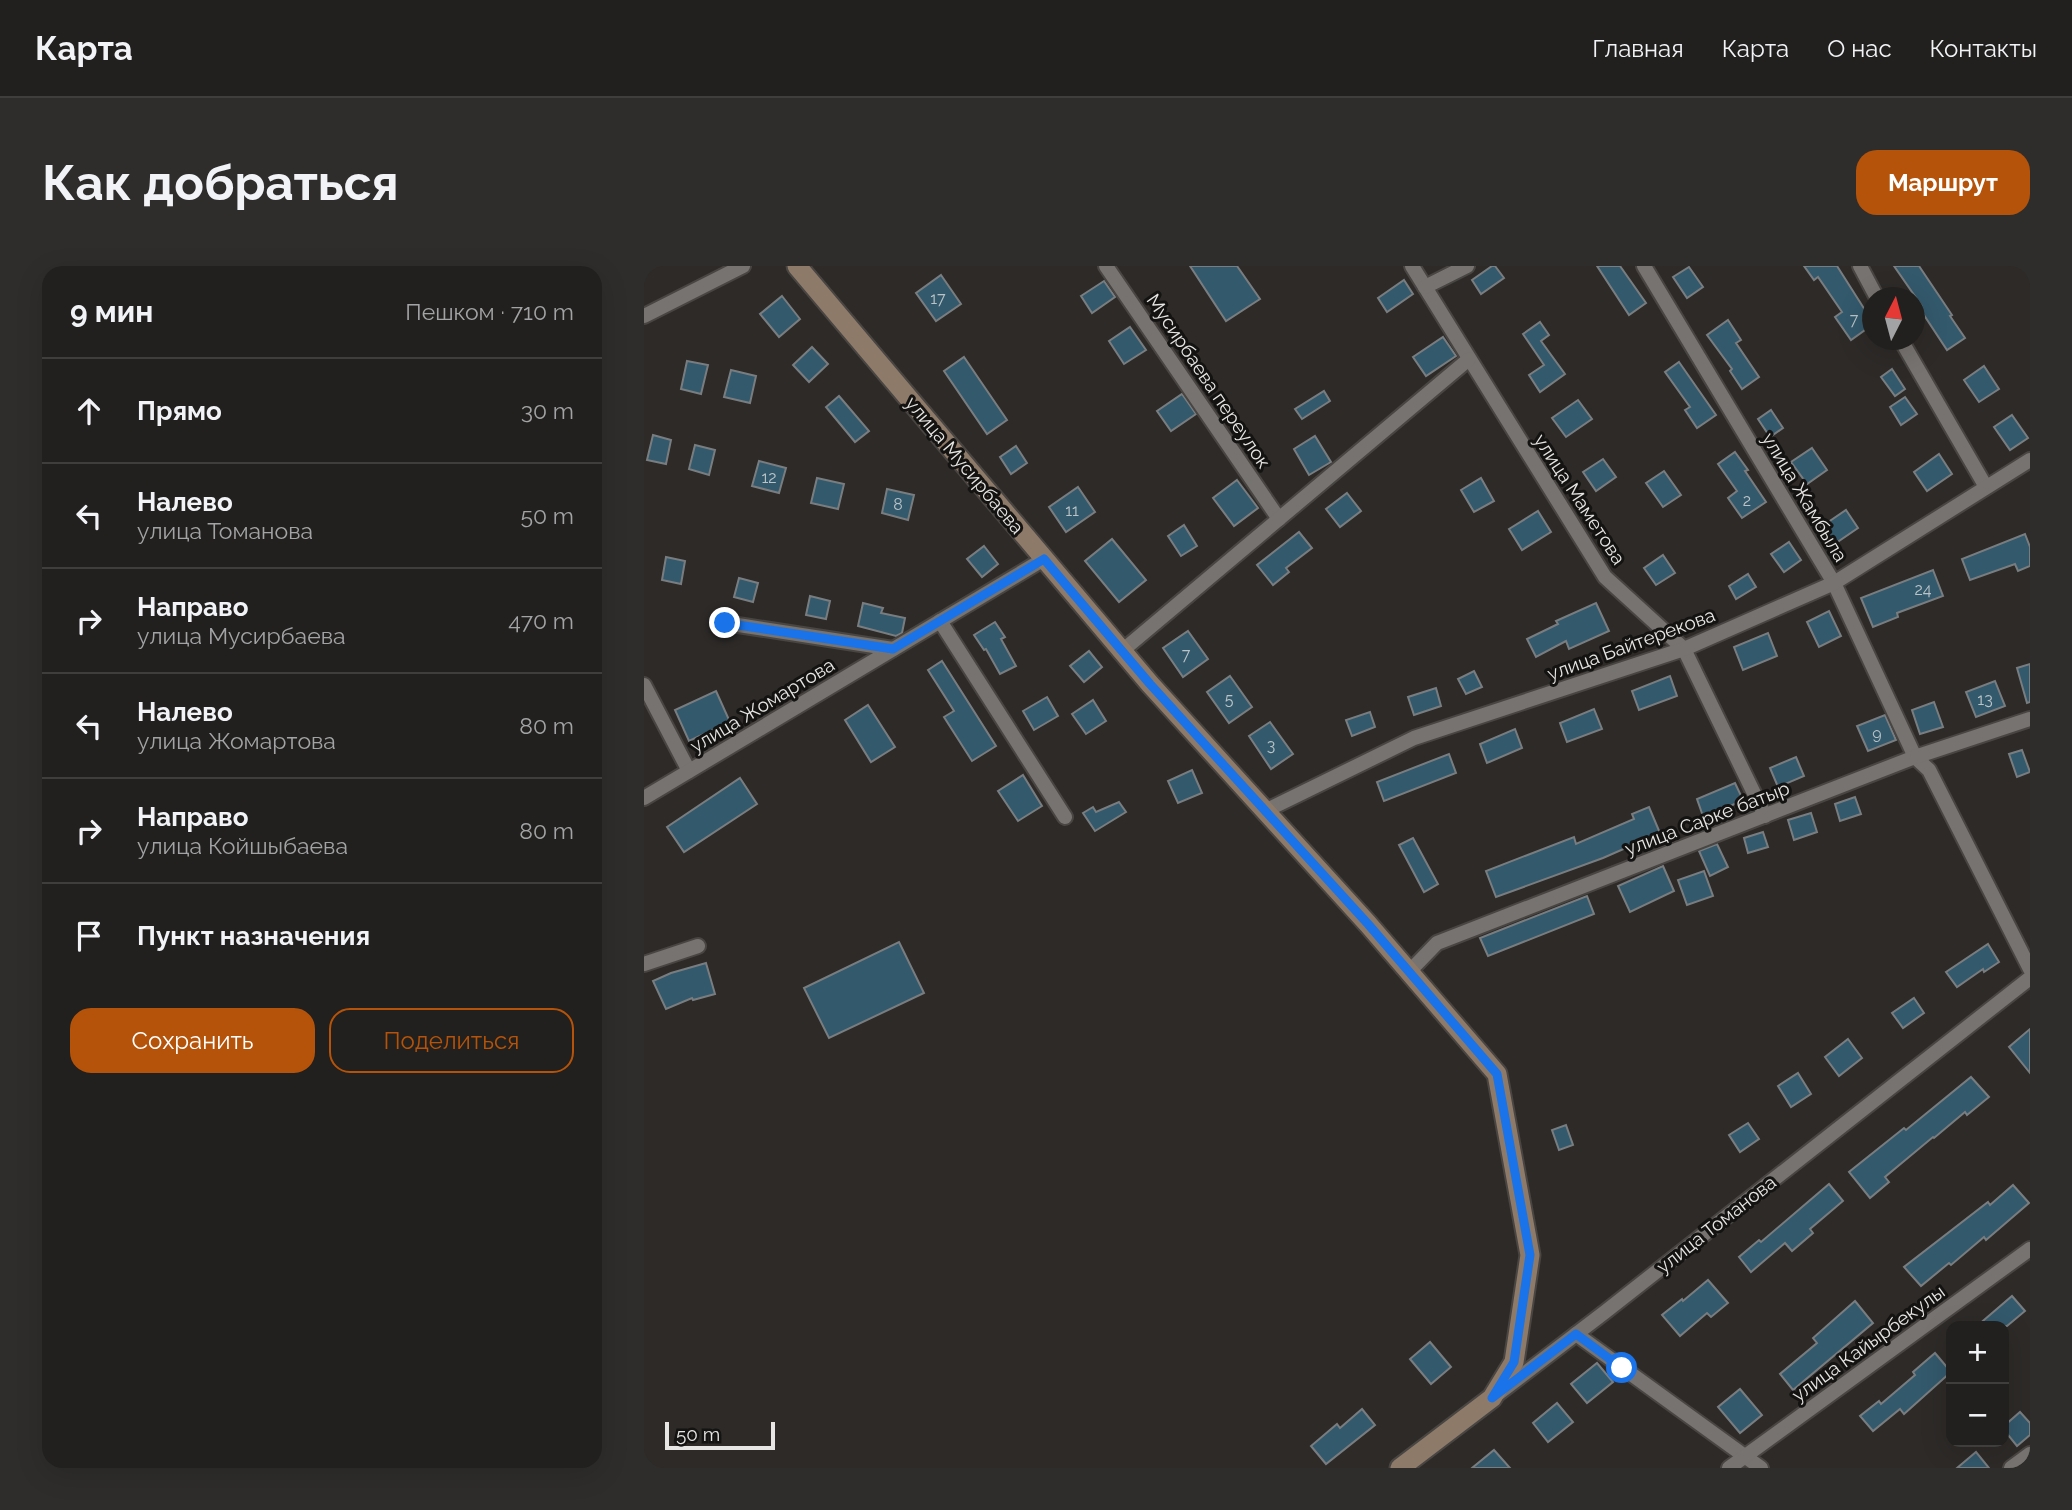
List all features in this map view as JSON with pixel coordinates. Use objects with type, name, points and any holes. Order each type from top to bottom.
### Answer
[{"type":"street","points":[[644,316],[743,266]]},
{"type":"street","name":"улица Мусирбаева","points":[[797,266],[1122,651],[1497,1074],[1530,1255],[1514,1362],[1492,1398]]},
{"type":"street","name":"Мусирбаева переулок","points":[[1106,266],[1279,519]]},
{"type":"street","name":"улица Маметова","points":[[1412,266],[1605,577],[1684,649],[1765,816]]},
{"type":"street","points":[[1425,287],[1467,266]]},
{"type":"street","name":"улица Жамбыла","points":[[1644,266],[1833,583],[1915,757],[1930,770],[2030,969]]},
{"type":"street","points":[[1860,266],[1872,287]]},
{"type":"street","points":[[1908,350],[1986,487]]},
{"type":"street","points":[[1122,651],[1469,359]]},
{"type":"street","name":"улица Байтерекова","points":[[1265,811],[1414,738],[1684,649],[1833,583],[2030,460]]},
{"type":"street","name":"улица Жомартова","points":[[644,798],[1044,559]]},
{"type":"street","points":[[940,621],[1065,817]]},
{"type":"street","points":[[725,623],[893,649]]},
{"type":"street","points":[[644,685],[689,771]]},
{"type":"street","name":"улица Сарке батыр","points":[[1409,972],[1437,943],[1915,757],[2030,719]]},
{"type":"street","points":[[644,964],[698,946]]},
{"type":"street","name":"улица Томанова","points":[[1400,1468],[1576,1334],[2030,978]]},
{"type":"street","name":"улица Кайырбекулы","points":[[1729,1468],[2030,1249]]},
{"type":"street","points":[[1576,1334],[1761,1468]]},
{"type":"street","points":[[2011,1468],[2030,1454]]},
{"type":"building","points":[[1190,266],[1237,266],[1260,299],[1226,321]]},
{"type":"building","points":[[1495,266],[1504,278],[1481,294],[1472,280]]},
{"type":"building","points":[[1597,266],[1620,266],[1646,303],[1629,315]]},
{"type":"building","points":[[1804,266],[1837,266],[1862,305],[1862,332],[1851,340],[1835,317],[1842,312],[1818,277],[1814,280]]},
{"type":"building","points":[[1894,266],[1919,266],[1965,338],[1947,350],[1925,317],[1925,287],[1909,287]]},
{"type":"building","points":[[1689,267],[1703,287],[1687,298],[1673,277]]},
{"type":"building","points":[[941,275],[961,304],[936,321],[916,293]]},
{"type":"building","points":[[1404,280],[1413,294],[1387,312],[1378,298]]},
{"type":"building","points":[[1104,281],[1115,297],[1092,313],[1081,296]]},
{"type":"building","points":[[782,296],[800,319],[779,337],[760,314]]},
{"type":"building","points":[[1728,320],[1741,340],[1736,343],[1759,377],[1742,389],[1730,371],[1732,369],[1707,335]]},
{"type":"building","points":[[1540,322],[1549,335],[1541,341],[1565,374],[1540,392],[1529,375],[1544,365],[1523,334]]},
{"type":"building","points":[[1130,327],[1146,350],[1124,364],[1109,341]]},
{"type":"building","points":[[1443,337],[1456,356],[1426,376],[1413,357]]},
{"type":"building","points":[[812,347],[828,364],[809,382],[793,365]]},
{"type":"building","points":[[964,357],[1007,420],[987,434],[944,371]]},
{"type":"building","points":[[687,361],[708,365],[701,394],[681,389]]},
{"type":"building","points":[[1679,362],[1716,415],[1697,428],[1685,410],[1690,407],[1665,372]]},
{"type":"building","points":[[1984,366],[1999,389],[1979,402],[1964,380]]},
{"type":"building","points":[[1892,369],[1905,389],[1895,396],[1881,377]]},
{"type":"building","points":[[731,370],[756,376],[750,403],[724,397]]},
{"type":"building","points":[[1324,391],[1330,401],[1302,419],[1295,409]]},
{"type":"building","points":[[1182,394],[1196,414],[1171,431],[1157,411]]},
{"type":"building","points":[[839,396],[869,431],[855,442],[826,407]]},
{"type":"building","points":[[1905,397],[1917,414],[1901,425],[1890,407]]},
{"type":"building","points":[[1578,400],[1592,419],[1566,437],[1552,418]]},
{"type":"building","points":[[1771,410],[1783,428],[1770,437],[1758,419]]},
{"type":"building","points":[[2012,415],[2028,438],[2010,450],[1994,427]]},
{"type":"building","points":[[653,435],[671,440],[666,464],[647,460]]},
{"type":"building","points":[[1315,436],[1331,462],[1309,475],[1294,449]]},
{"type":"building","points":[[695,445],[715,450],[709,475],[689,469]]},
{"type":"building","points":[[1016,446],[1027,463],[1011,474],[1000,457]]},
{"type":"building","points":[[1812,448],[1827,470],[1807,484],[1791,462]]},
{"type":"building","points":[[1735,452],[1766,502],[1742,518],[1728,498],[1737,491],[1718,464]]},
{"type":"building","points":[[1939,454],[1952,474],[1927,491],[1914,472]]},
{"type":"building","points":[[1603,459],[1616,477],[1596,491],[1583,472]]},
{"type":"building","points":[[759,461],[786,468],[779,493],[752,486]]},
{"type":"building","points":[[1664,471],[1681,495],[1663,507],[1646,483]]},
{"type":"building","points":[[817,478],[844,484],[838,509],[811,503]]},
{"type":"building","points":[[1481,478],[1494,501],[1474,512],[1461,490]]},
{"type":"building","points":[[1237,480],[1258,508],[1234,526],[1213,498]]},
{"type":"building","points":[[1078,487],[1095,512],[1066,532],[1049,507]]},
{"type":"building","points":[[887,489],[914,495],[908,520],[882,513]]},
{"type":"building","points":[[1347,493],[1361,511],[1340,527],[1326,509]]},
{"type":"building","points":[[1846,510],[1858,528],[1833,545],[1821,527]]},
{"type":"building","points":[[1538,511],[1551,532],[1522,550],[1509,529]]},
{"type":"building","points":[[1184,525],[1197,546],[1181,556],[1168,536]]},
{"type":"building","points":[[1299,532],[1312,548],[1286,568],[1289,572],[1273,585],[1257,565]]},
{"type":"building","points":[[2025,534],[2030,547],[2030,566],[2018,571],[2015,564],[1970,580],[1962,559]]},
{"type":"building","points":[[1112,539],[1146,580],[1119,602],[1085,561]]},
{"type":"building","points":[[1789,542],[1801,560],[1784,572],[1771,554]]},
{"type":"building","points":[[984,546],[998,564],[982,577],[967,559]]},
{"type":"building","points":[[1663,555],[1675,573],[1656,585],[1644,568]]},
{"type":"building","points":[[666,557],[685,561],[681,584],[662,580]]},
{"type":"building","points":[[1933,570],[1943,596],[1897,613],[1898,617],[1873,627],[1861,598]]},
{"type":"building","points":[[1748,574],[1756,587],[1736,599],[1729,586]]},
{"type":"building","points":[[739,578],[758,583],[753,602],[734,597]]},
{"type":"building","points":[[810,596],[830,601],[826,619],[806,615]]},
{"type":"building","points":[[863,603],[883,608],[881,613],[905,618],[902,633],[896,636],[858,626]]},
{"type":"building","points":[[1596,603],[1609,631],[1569,649],[1566,641],[1536,657],[1527,639],[1558,624],[1556,621]]},
{"type":"building","points":[[1829,611],[1841,636],[1819,647],[1807,622]]},
{"type":"building","points":[[995,622],[1005,637],[1001,639],[1016,666],[1000,674],[986,649],[984,650],[974,635]]},
{"type":"building","points":[[1188,631],[1208,659],[1183,677],[1163,648]]},
{"type":"building","points":[[1768,633],[1777,656],[1743,670],[1734,647]]},
{"type":"building","points":[[1089,651],[1102,667],[1084,682],[1070,666]]},
{"type":"building","points":[[942,661],[996,746],[972,761],[944,717],[954,711],[928,670]]},
{"type":"building","points":[[2030,664],[2030,702],[2027,703],[2017,668]]},
{"type":"building","points":[[1474,671],[1482,687],[1466,694],[1458,679]]},
{"type":"building","points":[[1230,676],[1252,707],[1229,723],[1207,692]]},
{"type":"building","points":[[1670,676],[1677,696],[1639,710],[1632,691]]},
{"type":"building","points":[[1995,681],[2005,706],[1976,717],[1966,692]]},
{"type":"building","points":[[1436,688],[1441,706],[1414,715],[1408,697]]},
{"type":"building","points":[[716,691],[730,722],[689,741],[675,710]]},
{"type":"building","points":[[1047,697],[1058,716],[1034,730],[1023,711]]},
{"type":"building","points":[[1093,700],[1106,721],[1086,734],[1072,714]]},
{"type":"building","points":[[1934,702],[1943,727],[1920,734],[1912,710]]},
{"type":"building","points":[[868,705],[895,747],[871,762],[845,720]]},
{"type":"building","points":[[1594,709],[1602,729],[1567,742],[1560,723]]},
{"type":"building","points":[[1370,712],[1375,727],[1352,736],[1346,720]]},
{"type":"building","points":[[1885,715],[1896,740],[1868,751],[1857,726]]},
{"type":"building","points":[[1270,722],[1293,754],[1271,769],[1249,736]]},
{"type":"building","points":[[1515,729],[1522,748],[1487,763],[1480,744]]},
{"type":"building","points":[[2022,750],[2030,772],[2017,777],[2009,754]]},
{"type":"building","points":[[1449,754],[1456,773],[1384,801],[1377,782]]},
{"type":"building","points":[[1796,757],[1804,776],[1778,787],[1770,768]]},
{"type":"building","points":[[1192,770],[1202,793],[1178,803],[1168,781]]},
{"type":"building","points":[[1023,775],[1042,806],[1018,821],[998,791]]},
{"type":"building","points":[[740,778],[757,804],[684,852],[667,827]]},
{"type":"building","points":[[1735,783],[1743,800],[1720,811],[1720,816],[1705,822],[1697,799]]},
{"type":"building","points":[[1855,797],[1861,814],[1840,821],[1835,804]]},
{"type":"building","points":[[1119,802],[1126,812],[1095,831],[1083,813],[1093,807],[1096,812]]},
{"type":"building","points":[[1649,807],[1660,833],[1603,858],[1496,897],[1486,871],[1574,837],[1576,844],[1634,819],[1632,814]]},
{"type":"building","points":[[1811,813],[1817,832],[1794,840],[1788,820]]},
{"type":"building","points":[[1763,832],[1768,847],[1748,853],[1744,838]]},
{"type":"building","points":[[1413,838],[1438,884],[1424,892],[1399,845]]},
{"type":"building","points":[[1717,844],[1728,867],[1710,876],[1699,851]]},
{"type":"building","points":[[1663,866],[1674,891],[1630,912],[1618,886]]},
{"type":"building","points":[[1704,871],[1713,896],[1687,905],[1678,880]]},
{"type":"building","points":[[1587,896],[1594,914],[1488,956],[1480,938]]},
{"type":"building","points":[[899,942],[924,993],[829,1038],[804,988]]},
{"type":"building","points":[[1988,944],[1999,962],[1984,972],[1983,969],[1957,987],[1946,972]]},
{"type":"building","points":[[706,963],[715,994],[693,1000],[692,998],[666,1009],[653,981]]},
{"type":"building","points":[[1914,998],[1924,1013],[1903,1028],[1892,1013]]},
{"type":"building","points":[[2030,1029],[2030,1073],[2009,1047]]},
{"type":"building","points":[[1848,1039],[1862,1058],[1839,1076],[1825,1057]]},
{"type":"building","points":[[1798,1073],[1811,1094],[1791,1107],[1778,1086]]},
{"type":"building","points":[[1971,1077],[1989,1097],[1967,1115],[1965,1112],[1885,1177],[1889,1182],[1870,1198],[1849,1172]]},
{"type":"building","points":[[1748,1123],[1759,1139],[1740,1152],[1729,1135]]},
{"type":"building","points":[[1566,1125],[1573,1145],[1559,1150],[1552,1130]]},
{"type":"building","points":[[1829,1184],[1843,1201],[1810,1229],[1813,1233],[1792,1251],[1785,1243],[1751,1272],[1739,1257],[1759,1240],[1761,1242]]},
{"type":"building","points":[[2013,1185],[2029,1203],[1986,1240],[1984,1237],[1921,1286],[1904,1267],[1988,1202],[1990,1205]]},
{"type":"building","points":[[1708,1280],[1728,1303],[1711,1317],[1707,1313],[1680,1336],[1662,1315]]},
{"type":"building","points":[[2012,1296],[2025,1311],[2009,1324],[2009,1321],[1983,1321]]},
{"type":"building","points":[[1855,1301],[1873,1323],[1793,1390],[1780,1374],[1817,1343],[1813,1338]]},
{"type":"building","points":[[1430,1342],[1451,1367],[1431,1384],[1410,1359]]},
{"type":"building","points":[[1935,1353],[1946,1366],[1946,1376],[1904,1414],[1900,1409],[1873,1431],[1860,1416],[1879,1401],[1881,1404],[1915,1375],[1913,1372]]},
{"type":"building","points":[[1597,1363],[1613,1382],[1587,1403],[1571,1384]]},
{"type":"building","points":[[1740,1389],[1762,1415],[1740,1433],[1718,1407]]},
{"type":"building","points":[[1557,1403],[1573,1422],[1548,1442],[1533,1423]]},
{"type":"building","points":[[1362,1409],[1375,1425],[1326,1464],[1311,1446],[1337,1424],[1340,1428]]},
{"type":"building","points":[[2020,1412],[2030,1423],[2030,1435],[2017,1446],[2009,1436],[2009,1422]]},
{"type":"building","points":[[1494,1450],[1510,1468],[1472,1468]]},
{"type":"building","points":[[1976,1452],[1989,1468],[1957,1468]]},
{"type":"route","points":[[725,623],[893,649],[1044,559],[1150,684],[1368,924],[1497,1074],[1530,1255],[1514,1362],[1492,1398],[1576,1334],[1622,1368]]}]
